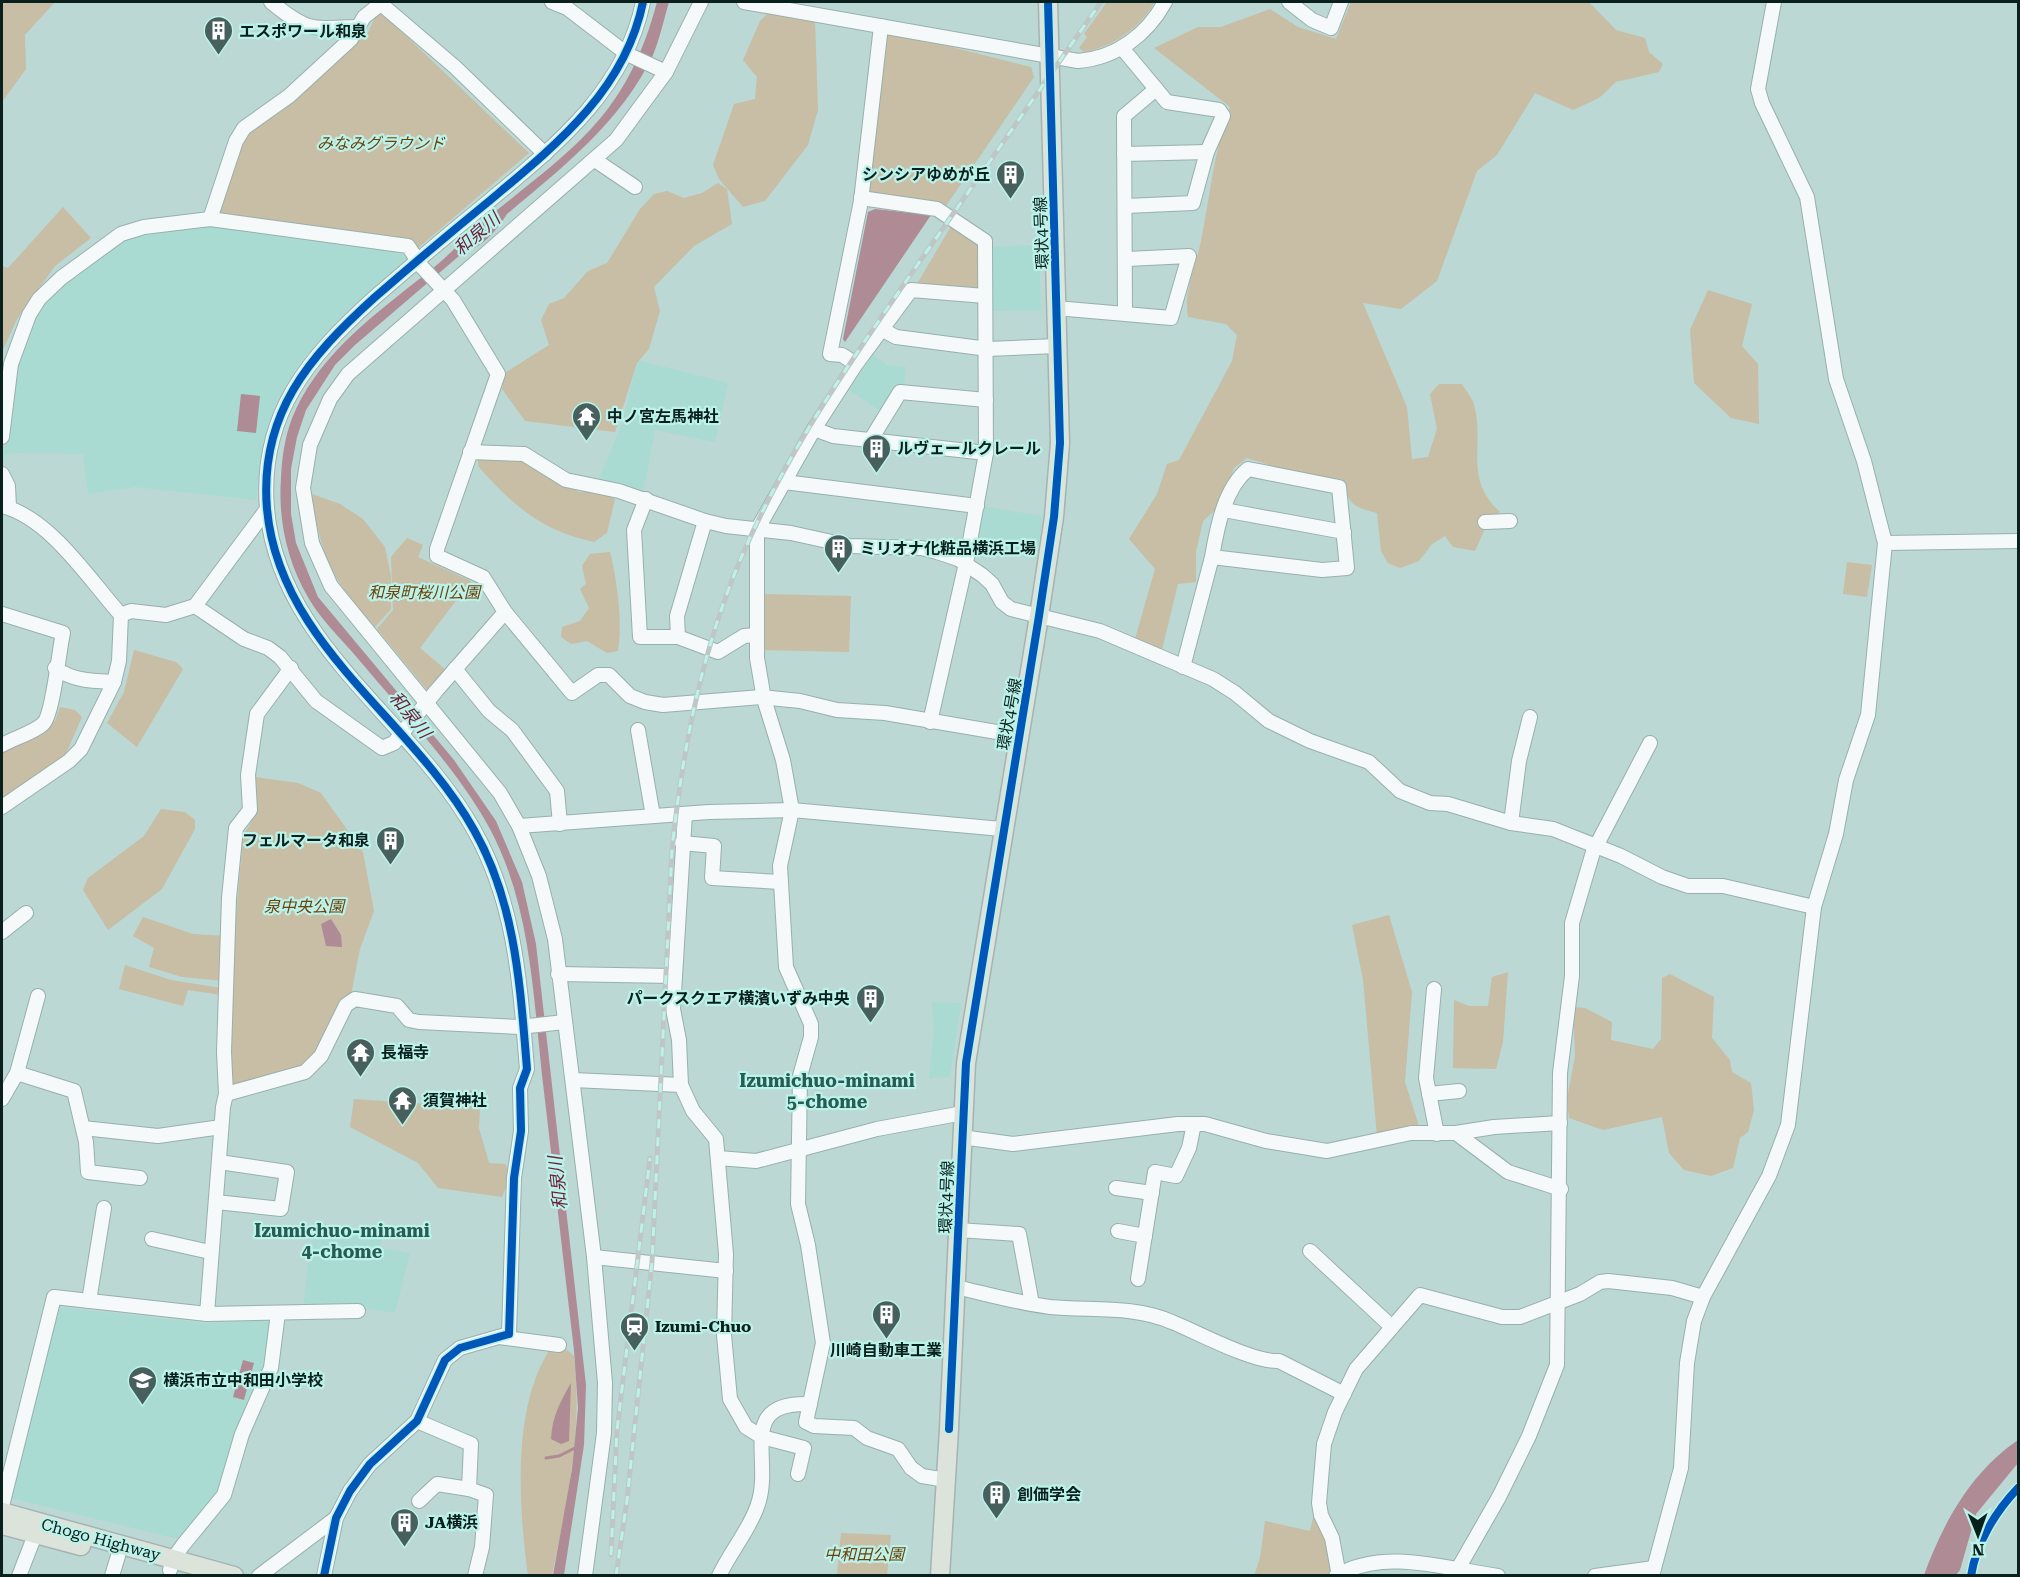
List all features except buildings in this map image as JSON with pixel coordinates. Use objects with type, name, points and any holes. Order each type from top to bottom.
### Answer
[{"type":"main road","name":"環状4号線","points":[[940,1575],[956,1287],[961,1137],[971,1018],[1039,616],[1054,517],[1060,443],[1048,2]]},
{"type":"main road","name":"Chogo Highway","points":[[2,1512],[172,1564],[234,1575]]},
{"type":"main road","points":[[2,1525],[118,1556],[172,1564],[190,1575]]},
{"type":"street","points":[[271,2],[295,21],[309,28],[356,27]]},
{"type":"street","points":[[210,219],[239,134],[289,96],[351,39],[356,27],[382,2],[455,67],[545,154]]},
{"type":"street","points":[[552,2],[567,8],[629,55],[661,69]]},
{"type":"street","points":[[324,1575],[336,1518],[350,1491],[370,1464],[417,1421],[445,1360],[460,1348],[509,1334],[514,1178],[521,1131],[520,1088],[527,1068],[526,1026],[517,958],[498,880],[475,831],[446,786],[404,732],[308,624],[293,601],[273,548],[267,509],[268,468],[275,435],[291,394],[308,365],[328,340],[545,154],[602,93],[629,55],[643,2]]},
{"type":"street","points":[[585,1575],[606,1409],[594,1257],[573,1080],[559,1023],[558,974],[548,908],[519,826],[489,778],[424,705],[332,586],[312,543],[303,488],[310,445],[318,423],[348,374],[441,288],[616,140],[650,95],[661,69],[701,2]]},
{"type":"street","points":[[744,2],[1069,61],[1087,60],[1122,48],[1148,26],[1164,2]]},
{"type":"street","points":[[1289,2],[1312,20],[1331,28],[1341,2]]},
{"type":"street","points":[[1595,1575],[1653,1572],[1682,1468],[1688,1352],[1694,1321],[1703,1297],[1769,1176],[1788,1125],[1814,907],[1836,834],[1846,780],[1868,715],[1885,543],[1864,461],[1836,379],[1807,197],[1762,103],[1758,89],[1774,2]]},
{"type":"street","points":[[856,364],[842,355],[830,354],[861,198],[881,26]]},
{"type":"street","points":[[1122,48],[1167,102],[1219,110],[1223,116],[1207,152],[1193,204],[1126,206]]},
{"type":"street","points":[[1125,313],[1127,259],[1124,116],[1156,89]]},
{"type":"street","points":[[1124,154],[1207,152]]},
{"type":"street","points":[[595,160],[635,188]]},
{"type":"street","points":[[861,198],[937,209],[985,241],[988,349],[986,453],[966,563],[930,722]]},
{"type":"street","points":[[2,437],[14,352],[24,324],[39,299],[61,278],[121,234],[144,227],[210,219],[408,246],[419,264],[453,300],[498,374],[437,549],[437,556],[483,577],[505,612],[572,693],[598,675],[609,675],[630,696],[645,702],[663,705],[764,699],[800,701],[837,710],[861,710],[1020,736]]},
{"type":"street","points":[[1056,308],[1171,318],[1189,256],[1127,259]]},
{"type":"street","points":[[946,1480],[922,1476],[911,1468],[898,1449],[867,1438],[855,1428],[814,1426],[806,1422],[823,1342],[808,1245],[798,1204],[800,1076],[811,1037],[811,1024],[786,967],[780,866],[791,827],[792,810],[783,760],[764,699],[756,635],[757,530],[814,429],[856,364],[911,290],[985,296]]},
{"type":"street","points":[[883,330],[896,338],[988,349],[1057,346]]},
{"type":"street","points":[[870,441],[900,392],[986,400]]},
{"type":"street","points":[[814,429],[833,436],[986,453]]},
{"type":"street","points":[[470,452],[524,454],[566,480],[646,499],[705,521],[791,533],[850,546],[921,548],[966,563],[988,579],[1005,606],[1100,631],[1183,667],[1235,693],[1262,716],[1285,730],[1369,762],[1400,791],[1430,803],[1448,804],[1511,823],[1553,829],[1621,856],[1662,877],[1688,886],[1723,885],[1814,907]]},
{"type":"street","points":[[1183,667],[1224,510],[1240,476],[1248,469],[1339,487],[1347,568],[1323,570],[1212,557]]},
{"type":"street","points":[[2,474],[8,486],[5,506],[34,519],[51,535],[121,615],[119,661],[114,682],[81,749],[69,761],[2,807]]},
{"type":"street","points":[[784,482],[977,506]]},
{"type":"street","points":[[646,499],[634,530],[640,637],[678,637],[718,652],[744,636],[756,635]]},
{"type":"street","points":[[121,615],[131,611],[166,615],[195,606],[267,509]]},
{"type":"street","points":[[1224,510],[1344,532]]},
{"type":"street","points":[[1485,522],[1510,520]]},
{"type":"street","points":[[678,637],[677,616],[705,521]]},
{"type":"street","points":[[1885,543],[2019,540]]},
{"type":"street","points":[[195,606],[244,639],[268,648],[291,668],[316,701],[379,747],[389,746],[404,732],[424,705],[505,612]]},
{"type":"street","points":[[2,614],[63,633],[51,713],[44,723],[2,745]]},
{"type":"street","points":[[56,668],[67,676],[82,681],[114,682]]},
{"type":"street","points":[[207,1314],[210,1252],[226,1094],[224,1052],[229,898],[236,828],[250,810],[248,775],[257,714],[291,668]]},
{"type":"street","points":[[455,669],[489,711],[512,730],[557,791],[560,824]]},
{"type":"street","points":[[1511,823],[1519,762],[1530,717]]},
{"type":"street","points":[[638,730],[653,816]]},
{"type":"street","points":[[1460,1567],[1504,1487],[1557,1365],[1561,1189],[1560,1073],[1572,976],[1572,923],[1596,847],[1650,743]]},
{"type":"street","points":[[519,826],[685,814],[792,810],[1002,829]]},
{"type":"street","points":[[685,814],[673,976],[673,1009],[679,1040],[681,1085],[693,1110],[716,1138],[726,1271],[724,1335],[730,1399],[746,1427],[762,1437],[804,1448],[798,1474]]},
{"type":"street","points":[[682,843],[714,846],[712,878],[781,882]]},
{"type":"street","points":[[2,932],[26,914]]},
{"type":"street","points":[[558,974],[673,976]]},
{"type":"street","points":[[1434,989],[1426,1078],[1437,1134]]},
{"type":"street","points":[[2,1099],[17,1073],[38,996]]},
{"type":"street","points":[[226,1094],[305,1072],[321,1056],[346,1005],[356,999],[397,1006],[409,1020],[419,1022],[526,1026],[559,1023]]},
{"type":"street","points":[[17,1073],[74,1091],[84,1128],[88,1172],[140,1178]]},
{"type":"street","points":[[573,1080],[681,1085]]},
{"type":"street","points":[[1429,1094],[1459,1091]]},
{"type":"street","points":[[718,1158],[756,1161],[877,1129],[963,1113]]},
{"type":"street","points":[[961,1137],[1013,1144],[1204,1124],[1307,1150],[1327,1151],[1411,1132],[1456,1133],[1494,1127],[1560,1123]]},
{"type":"street","points":[[1138,1280],[1155,1172],[1176,1176],[1189,1148],[1194,1124]]},
{"type":"street","points":[[84,1128],[158,1136],[221,1127]]},
{"type":"street","points":[[1456,1133],[1508,1172],[1561,1189]]},
{"type":"street","points":[[216,1202],[281,1209],[287,1172],[219,1162]]},
{"type":"street","points":[[1116,1188],[1152,1194]]},
{"type":"street","points":[[89,1301],[104,1208]]},
{"type":"street","points":[[958,1230],[1019,1234],[1032,1304]]},
{"type":"street","points":[[1118,1231],[1145,1236]]},
{"type":"street","points":[[152,1239],[210,1252]]},
{"type":"street","points":[[1310,1251],[1392,1327]]},
{"type":"street","points":[[594,1257],[726,1271]]},
{"type":"street","points":[[1498,1575],[1460,1567],[1403,1561],[1346,1570],[1338,1575],[1332,1538],[1321,1515],[1319,1499],[1324,1444],[1356,1369],[1420,1295],[1502,1317],[1520,1317],[1580,1294],[1600,1282],[1608,1281],[1672,1288],[1703,1297]]},
{"type":"street","points":[[956,1287],[1032,1304],[1126,1310],[1160,1317],[1240,1351],[1272,1362],[1279,1361],[1344,1394]]},
{"type":"street","points":[[2,1506],[54,1297],[207,1314],[358,1311]]},
{"type":"street","points":[[172,1564],[224,1495],[242,1434],[271,1368],[278,1313]]},
{"type":"street","points":[[499,1337],[559,1345]]},
{"type":"street","points":[[719,1575],[758,1506],[763,1466],[762,1437],[771,1411],[789,1403],[810,1404]]},
{"type":"street","points":[[417,1421],[471,1444],[469,1489]]},
{"type":"street","points":[[419,1501],[437,1484],[469,1489],[486,1495],[483,1547],[476,1575]]},
{"type":"street","points":[[259,1575],[336,1518]]},
{"type":"street","points":[[19,1575],[35,1534]]},
{"type":"street","points":[[112,1575],[118,1556]]},
{"type":"shaded area","points":[[206,226],[397,251],[397,254],[403,254],[408,259],[407,263],[306,355],[286,384],[263,442],[256,500],[135,487],[88,494],[83,454],[12,453],[3,456],[16,365],[26,332],[41,305],[55,289],[119,240],[140,232]]},
{"type":"shaded area","points":[[1036,245],[1039,249],[1041,310],[991,311],[990,249]]},
{"type":"shaded area","points":[[873,355],[887,365],[906,367],[904,388],[897,387],[879,410],[849,390]]},
{"type":"shaded area","points":[[637,360],[728,383],[715,442],[655,430],[643,493],[598,482],[623,421]]},
{"type":"shaded area","points":[[981,506],[1043,516],[1036,559],[974,549]]},
{"type":"shaded area","points":[[932,1002],[961,1003],[950,1077],[929,1078],[934,1030]]},
{"type":"shaded area","points":[[313,1222],[382,1234],[380,1248],[410,1253],[395,1313],[359,1307],[303,1309]]},
{"type":"shaded area","name":"横浜市立中和田小学校","points":[[59,1307],[204,1323],[273,1320],[268,1366],[219,1493],[182,1540],[11,1498]]},
{"type":"green space","points":[[2,2],[55,2],[25,35],[26,69],[2,102]]},
{"type":"green space","points":[[1107,2],[1155,2],[1134,28],[1106,45],[1084,52],[1079,48],[1087,37],[1084,34]]},
{"type":"green space","points":[[1351,2],[1589,2],[1616,30],[1645,38],[1649,52],[1663,64],[1659,72],[1616,82],[1599,98],[1573,110],[1535,93],[1497,155],[1477,171],[1437,281],[1401,309],[1363,303],[1407,407],[1412,459],[1428,457],[1437,429],[1430,394],[1439,384],[1462,384],[1472,399],[1477,420],[1478,474],[1482,487],[1500,512],[1488,522],[1475,551],[1453,547],[1445,536],[1432,544],[1419,561],[1400,568],[1388,563],[1381,551],[1377,513],[1362,509],[1352,503],[1342,479],[1302,475],[1247,458],[1234,468],[1221,505],[1203,521],[1196,552],[1196,582],[1178,584],[1161,654],[1135,639],[1155,569],[1129,539],[1157,494],[1167,464],[1179,460],[1232,361],[1237,335],[1226,324],[1188,317],[1187,308],[1187,298],[1201,241],[1216,156],[1230,107],[1154,48],[1198,27],[1221,27],[1270,9],[1298,27],[1336,39]]},
{"type":"green space","name":"みなみグラウンド","points":[[377,12],[381,12],[529,153],[418,248],[215,215],[242,138],[369,31]]},
{"type":"green space","points":[[768,13],[815,20],[818,110],[808,145],[765,201],[743,207],[719,179],[713,165],[734,104],[755,99],[757,77],[743,60],[760,21]]},
{"type":"green space","points":[[884,30],[1031,67],[1034,77],[946,206],[866,195]]},
{"type":"green space","points":[[718,183],[727,189],[732,224],[694,246],[654,287],[660,311],[649,349],[637,363],[615,432],[525,421],[502,389],[505,373],[549,345],[541,320],[549,304],[564,298],[588,271],[607,263],[640,209],[654,194],[667,191],[684,198],[702,193]]},
{"type":"green space","points":[[63,207],[91,238],[55,266],[17,319],[2,352],[2,266],[8,268]]},
{"type":"green space","points":[[953,223],[979,243],[981,290],[917,284]]},
{"type":"green space","points":[[1708,290],[1752,304],[1742,346],[1758,364],[1759,424],[1731,418],[1694,383],[1690,330]]},
{"type":"green space","points":[[515,456],[579,492],[602,491],[615,499],[607,533],[594,542],[575,537],[543,523],[503,493],[478,466],[478,457]]},
{"type":"green space","points":[[312,494],[340,504],[363,519],[385,547],[391,576],[391,609],[375,627],[349,596],[331,567],[319,535]]},
{"type":"green space","name":"和泉町桜川公園","points":[[407,538],[423,545],[418,557],[471,581],[420,648],[446,670],[428,691],[377,629],[393,610],[391,557]]},
{"type":"green space","points":[[610,552],[617,588],[620,628],[618,651],[607,653],[587,641],[571,644],[561,637],[562,627],[580,621],[589,608],[580,589],[586,584],[582,566],[590,554]]},
{"type":"green space","points":[[1847,562],[1872,565],[1867,597],[1843,594]]},
{"type":"green space","points":[[763,594],[851,596],[849,652],[762,650]]},
{"type":"green space","points":[[134,650],[176,662],[183,669],[137,747],[107,723],[124,692]]},
{"type":"green space","points":[[60,707],[75,710],[82,717],[64,758],[2,798],[2,751],[55,721]]},
{"type":"green space","name":"泉中央公園","points":[[255,777],[298,783],[321,793],[363,852],[374,911],[360,949],[348,1010],[333,1050],[307,1069],[230,1089],[235,929],[243,835],[251,823]]},
{"type":"green space","points":[[161,809],[185,812],[195,820],[195,829],[162,889],[108,930],[83,890],[88,878],[144,836]]},
{"type":"green space","points":[[1389,915],[1412,992],[1405,1082],[1419,1126],[1377,1136],[1363,980],[1352,925]]},
{"type":"green space","points":[[143,917],[193,934],[226,936],[224,981],[182,977],[149,967],[154,948],[133,936]]},
{"type":"green space","points":[[125,965],[171,980],[221,988],[221,995],[188,990],[183,1006],[119,989]]},
{"type":"green space","points":[[1508,972],[1503,1042],[1496,1069],[1453,1068],[1454,1000],[1469,1006],[1488,1006],[1492,977]]},
{"type":"green space","points":[[1670,974],[1714,997],[1712,1038],[1730,1060],[1732,1072],[1751,1083],[1754,1110],[1748,1132],[1740,1138],[1733,1168],[1711,1176],[1684,1170],[1669,1153],[1662,1117],[1603,1130],[1569,1118],[1567,1099],[1575,1056],[1573,1007],[1585,1008],[1612,1022],[1611,1040],[1653,1049],[1661,1039],[1662,978]]},
{"type":"green space","points":[[461,1090],[481,1090],[479,1128],[489,1163],[506,1164],[509,1180],[502,1197],[438,1188],[418,1163],[350,1127],[354,1099],[441,1105]]},
{"type":"green space","points":[[551,1348],[566,1349],[574,1356],[575,1439],[568,1493],[552,1575],[528,1576],[521,1490],[524,1428],[529,1399],[538,1372]]},
{"type":"green space","points":[[1316,1506],[1337,1570],[1327,1575],[1254,1576],[1260,1558],[1265,1521],[1310,1531]]},
{"type":"green space","name":"中和田公園","points":[[841,1533],[891,1535],[887,1575],[837,1575]]},
{"type":"water","name":"和泉川","points":[[657,2],[669,2],[658,42],[640,79],[624,102],[589,142],[507,214],[484,242],[466,250],[355,345],[335,365],[306,410],[297,437],[291,469],[291,514],[296,543],[318,597],[454,760],[496,821],[522,882],[536,944],[586,1385],[584,1445],[564,1575],[553,1575],[572,1469],[578,1408],[574,1350],[532,980],[522,918],[503,858],[477,806],[427,739],[325,621],[301,585],[286,540],[280,494],[285,442],[290,425],[296,409],[321,368],[371,318],[435,267],[485,220],[545,172],[592,128],[612,103],[629,75],[644,42]]},
{"type":"water","points":[[875,209],[931,215],[845,342],[843,339],[868,212]]},
{"type":"water","points":[[241,394],[260,396],[256,433],[237,431]]},
{"type":"water","points":[[331,919],[341,935],[342,947],[326,946],[321,924]]},
{"type":"water","points":[[243,1360],[254,1363],[244,1400],[233,1397]]},
{"type":"water","points":[[571,1383],[569,1441],[561,1444],[551,1439],[553,1424],[557,1410]]},
{"type":"water","points":[[2018,1440],[2018,1463],[1976,1514],[1960,1570],[1956,1575],[1924,1575],[1940,1536],[1961,1500],[1986,1467]]},
{"type":"waterway","points":[[546,1458],[559,1456],[577,1447]]},
{"type":"railway","points":[[616,1576],[627,1500],[652,1262],[672,849],[691,722],[715,630],[725,599],[763,510],[810,425],[890,304],[1101,2]]},
{"type":"railway","points":[[611,1555],[617,1430],[650,1158]]},
{"type":"cycle path","points":[[324,1576],[336,1518],[350,1491],[370,1464],[417,1421],[445,1360],[460,1348],[509,1334],[514,1178],[521,1131],[520,1088],[527,1069],[514,946],[499,887],[488,858],[474,830],[448,790],[321,641],[296,600],[277,557],[267,509],[267,475],[271,444],[280,416],[293,390],[329,342],[374,298],[538,160],[584,114],[604,90],[621,63],[634,34],[643,2]]},
{"type":"cycle path","points":[[949,1429],[966,1063],[1039,616],[1054,517],[1060,443],[1048,2]]},
{"type":"cycle path","points":[[1971,1576],[1977,1552],[1988,1528],[2018,1488]]},
{"type":"place","name":"エスポワール和泉","points":[[218,56]]},
{"type":"place","name":"シンシアゆめが丘","points":[[1011,200]]},
{"type":"place","name":"中ノ宮左馬神社","points":[[586,442]]},
{"type":"place","name":"ルヴェールクレール","points":[[876,474]]},
{"type":"place","name":"ミリオナ化粧品横浜工場","points":[[839,574]]},
{"type":"place","name":"フェルマータ和泉","points":[[391,866]]},
{"type":"place","name":"パークスクエア横濱いずみ中央","points":[[871,1024]]},
{"type":"place","name":"長福寺","points":[[360,1078]]},
{"type":"place","name":"須賀神社","points":[[402,1126]]},
{"type":"place","name":"川崎自動車工業","points":[[886,1340]]},
{"type":"place","name":"Izumi-Chuo","points":[[634,1352]]},
{"type":"place","name":"横浜市立中和田小学校","points":[[142,1406]]},
{"type":"place","name":"創価学会","points":[[996,1520]]},
{"type":"place","name":"JA横浜","points":[[404,1548]]},
{"type":"district","name":"Izumichuo-minami 5-chome","points":[[827,1091]]},
{"type":"district","name":"Izumichuo-minami 4-chome","points":[[342,1241]]}]
